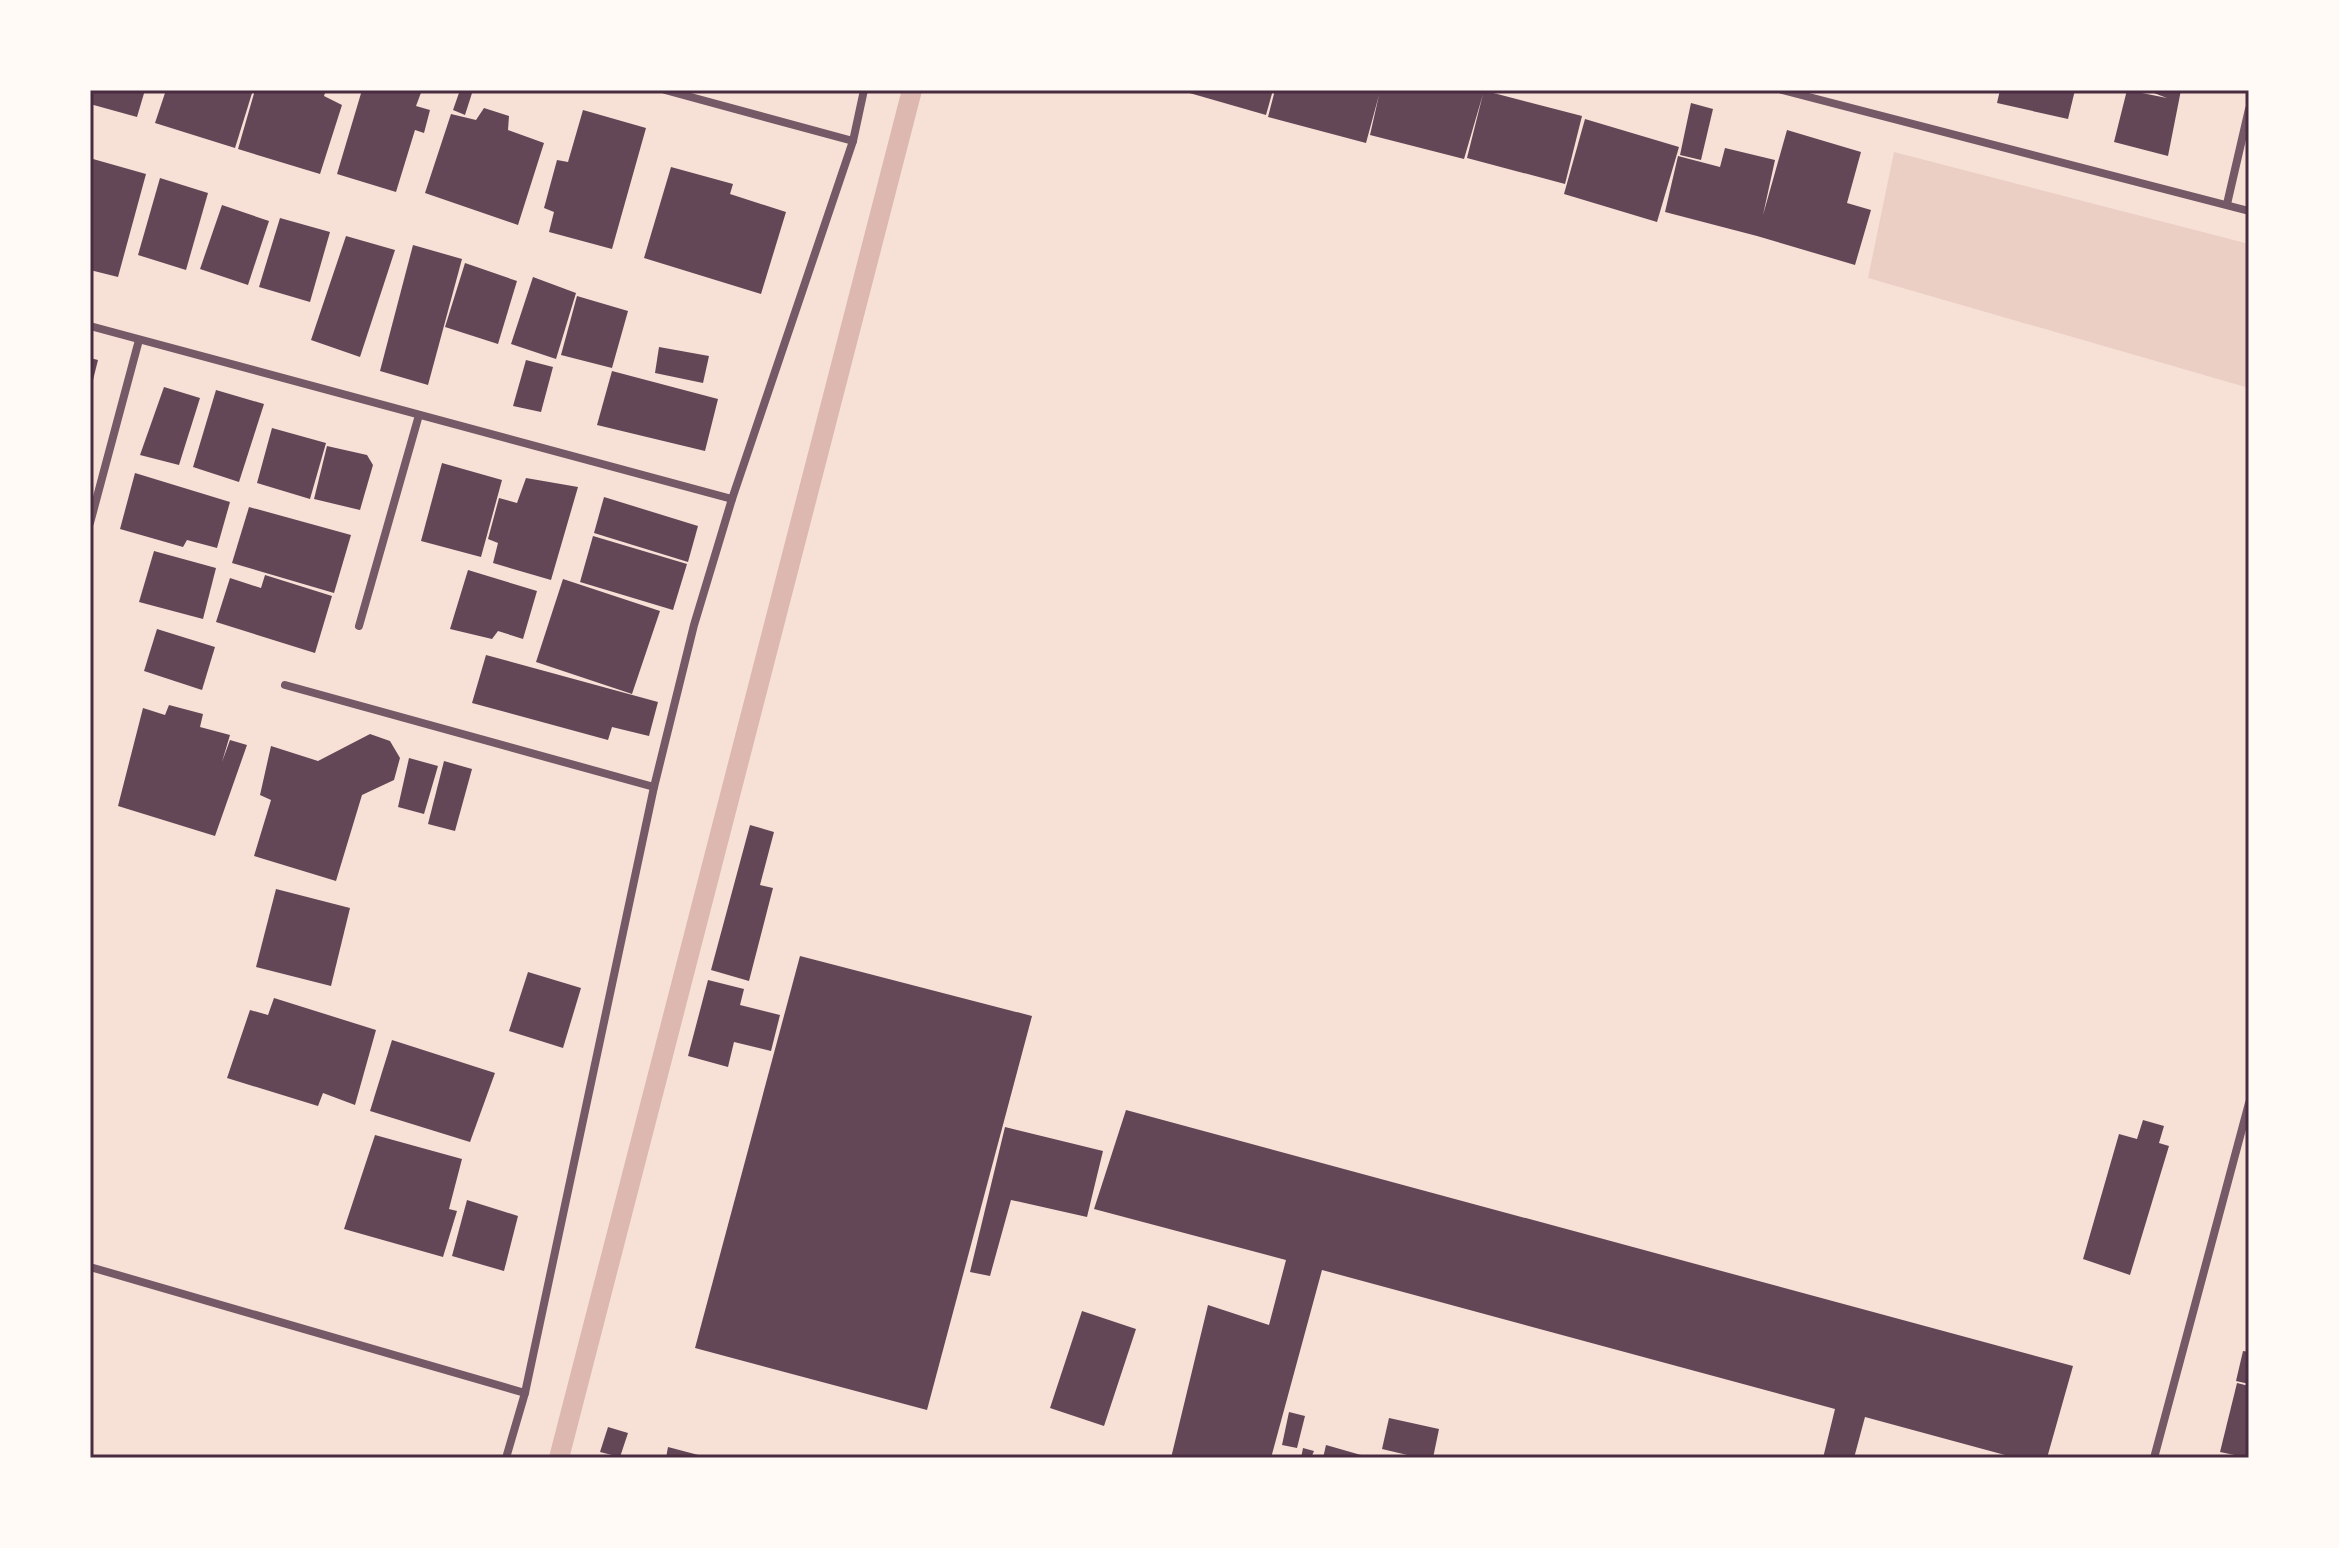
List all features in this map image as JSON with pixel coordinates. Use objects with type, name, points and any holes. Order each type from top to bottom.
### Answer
[{"type":"street","points":[[665,90],[853,141]]},
{"type":"street","points":[[506,1458],[525,1393],[654,787],[694,625],[732,499],[853,141],[864,90]]},
{"type":"street","points":[[1782,90],[2249,211]]},
{"type":"street","points":[[2227,204],[2249,109]]},
{"type":"street","points":[[90,326],[732,499]]},
{"type":"street","points":[[90,523],[139,340]]},
{"type":"street","points":[[359,626],[419,415]]},
{"type":"street","points":[[285,685],[654,787]]},
{"type":"street","points":[[2154,1458],[2249,1103]]},
{"type":"street","points":[[2239,1140],[2249,1142]]},
{"type":"street","points":[[90,1267],[525,1393]]},
{"type":"shaded area","points":[[1894,152],[2249,244],[2249,388],[1868,278]]},
{"type":"building","points":[[90,90],[145,90],[137,117],[90,104]]},
{"type":"building","points":[[166,90],[253,90],[235,148],[155,123]]},
{"type":"building","points":[[255,90],[326,90],[324,96],[342,105],[320,174],[238,149]]},
{"type":"building","points":[[362,90],[422,90],[416,106],[430,110],[424,133],[415,130],[396,192],[337,174]]},
{"type":"building","points":[[460,90],[473,90],[465,115],[453,110]]},
{"type":"building","points":[[1179,90],[1273,90],[1266,115]]},
{"type":"building","points":[[1275,90],[1482,90],[1582,116],[1565,184],[1467,158],[1483,94],[1464,159],[1370,135],[1379,95],[1366,143],[1268,117]]},
{"type":"building","points":[[2000,90],[2075,90],[2068,119],[1997,103]]},
{"type":"building","points":[[2127,90],[2167,98],[2146,90],[2181,90],[2168,156],[2114,142]]},
{"type":"building","points":[[1691,103],[1713,109],[1701,160],[1680,155]]},
{"type":"building","points":[[484,108],[509,116],[508,130],[544,143],[518,225],[425,193],[451,114],[476,120]]},
{"type":"building","points":[[583,110],[646,128],[612,249],[549,232],[554,212],[544,208],[557,160],[568,162]]},
{"type":"building","points":[[1585,119],[1679,147],[1657,222],[1564,194]]},
{"type":"building","points":[[1787,130],[1861,152],[1847,203],[1871,210],[1855,265],[1665,212],[1678,156],[1720,167],[1725,148],[1775,160],[1763,215]]},
{"type":"building","points":[[93,159],[146,174],[118,277],[90,270],[90,171]]},
{"type":"building","points":[[671,167],[733,184],[730,194],[786,212],[761,294],[644,258]]},
{"type":"building","points":[[160,178],[208,193],[186,270],[138,255]]},
{"type":"building","points":[[222,205],[269,221],[248,285],[200,269]]},
{"type":"building","points":[[280,218],[330,232],[310,302],[259,287]]},
{"type":"building","points":[[346,236],[395,250],[360,357],[311,340]]},
{"type":"building","points":[[413,245],[462,259],[428,385],[380,371]]},
{"type":"building","points":[[465,263],[517,281],[498,344],[445,327]]},
{"type":"building","points":[[533,277],[576,293],[556,359],[511,344]]},
{"type":"building","points":[[577,296],[628,311],[612,368],[561,355]]},
{"type":"building","points":[[659,347],[709,356],[703,383],[655,373]]},
{"type":"building","points":[[90,358],[98,360],[91,388],[90,388]]},
{"type":"building","points":[[526,360],[553,367],[541,412],[513,406]]},
{"type":"building","points":[[612,371],[718,399],[705,451],[597,425]]},
{"type":"building","points":[[164,387],[200,398],[179,465],[140,455]]},
{"type":"building","points":[[216,390],[264,404],[239,482],[193,467]]},
{"type":"building","points":[[272,428],[326,443],[310,499],[257,483]]},
{"type":"building","points":[[327,446],[367,455],[373,465],[360,510],[314,499]]},
{"type":"building","points":[[442,463],[502,480],[481,557],[421,541]]},
{"type":"building","points":[[135,473],[230,502],[217,548],[187,540],[183,547],[120,529]]},
{"type":"building","points":[[526,478],[578,487],[551,580],[493,563],[498,543],[488,539],[499,498],[517,503]]},
{"type":"building","points":[[604,497],[698,526],[688,562],[594,533]]},
{"type":"building","points":[[249,507],[351,535],[334,593],[232,563]]},
{"type":"building","points":[[593,536],[687,564],[673,610],[580,582]]},
{"type":"building","points":[[154,551],[216,568],[203,619],[139,602]]},
{"type":"building","points":[[468,570],[537,591],[523,639],[498,631],[492,639],[450,629]]},
{"type":"building","points":[[265,575],[332,596],[315,653],[216,622],[230,578],[261,588]]},
{"type":"building","points":[[563,579],[660,611],[632,694],[536,662]]},
{"type":"building","points":[[157,629],[215,647],[202,690],[144,671]]},
{"type":"building","points":[[486,655],[658,702],[649,736],[612,727],[608,740],[472,703]]},
{"type":"building","points":[[169,705],[203,714],[200,727],[230,735],[222,762],[230,740],[247,745],[215,836],[118,806],[143,708],[165,715]]},
{"type":"building","points":[[370,734],[390,741],[400,758],[394,780],[362,795],[336,881],[254,856],[271,800],[260,795],[271,746],[318,761]]},
{"type":"building","points":[[409,758],[438,766],[424,814],[398,807]]},
{"type":"building","points":[[444,761],[472,769],[455,831],[428,824]]},
{"type":"building","points":[[750,825],[774,832],[760,885],[773,888],[749,981],[711,970]]},
{"type":"building","points":[[276,889],[350,908],[331,986],[256,967]]},
{"type":"building","points":[[800,956],[1032,1016],[927,1410],[695,1348]]},
{"type":"building","points":[[528,972],[581,988],[563,1048],[509,1031]]},
{"type":"building","points":[[708,980],[744,989],[740,1005],[780,1015],[771,1051],[734,1042],[728,1067],[688,1056]]},
{"type":"building","points":[[274,998],[376,1030],[355,1105],[323,1093],[318,1106],[227,1078],[250,1010],[268,1015]]},
{"type":"building","points":[[392,1040],[495,1073],[470,1142],[370,1111]]},
{"type":"building","points":[[1126,1110],[2073,1366],[2047,1458],[2016,1458],[1865,1417],[1854,1458],[1823,1458],[1835,1409],[1322,1270],[1271,1458],[1171,1458],[1208,1305],[1269,1325],[1286,1260],[1094,1209]]},
{"type":"building","points":[[2143,1120],[2164,1126],[2159,1143],[2169,1146],[2130,1275],[2083,1259],[2119,1134],[2137,1139]]},
{"type":"building","points":[[1005,1127],[1103,1151],[1087,1217],[1011,1200],[990,1276],[970,1272]]},
{"type":"building","points":[[375,1135],[462,1159],[449,1209],[457,1211],[443,1257],[344,1229]]},
{"type":"building","points":[[467,1200],[518,1216],[504,1271],[452,1256]]},
{"type":"building","points":[[1082,1311],[1136,1329],[1104,1426],[1050,1408]]},
{"type":"building","points":[[2243,1351],[2249,1352],[2249,1384],[2236,1381]]},
{"type":"building","points":[[2237,1383],[2249,1386],[2249,1458],[2220,1452]]},
{"type":"building","points":[[1289,1412],[1305,1416],[1297,1448],[1282,1445]]},
{"type":"building","points":[[1389,1418],[1439,1429],[1433,1458],[1382,1449]]},
{"type":"building","points":[[608,1427],[628,1433],[620,1457],[600,1452]]},
{"type":"building","points":[[1326,1445],[1368,1457],[1368,1458],[1323,1458]]},
{"type":"building","points":[[668,1447],[706,1457],[666,1458]]},
{"type":"building","points":[[1303,1448],[1314,1451],[1311,1458],[1301,1458]]},
{"type":"waterway","points":[[559,1458],[912,90]]}]
